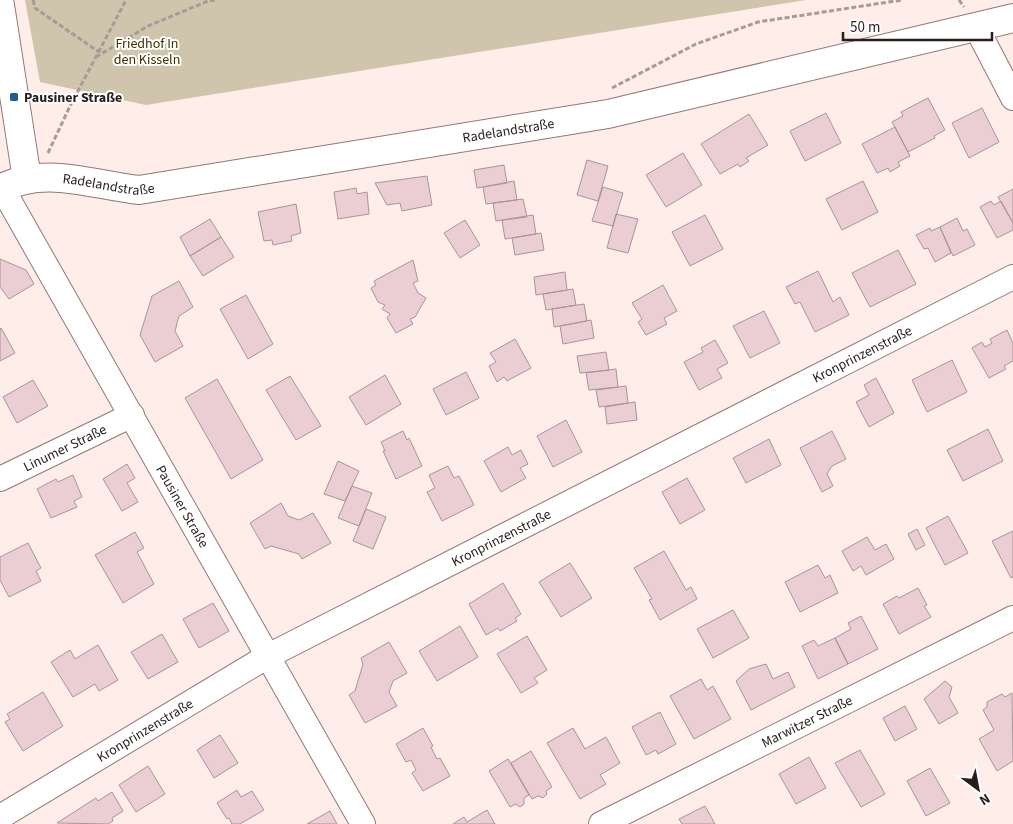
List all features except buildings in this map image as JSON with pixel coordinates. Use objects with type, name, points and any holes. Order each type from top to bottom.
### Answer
[{"type":"street","points":[[0,5],[10,185]]},
{"type":"street","name":"Radelandstraße","points":[[10,185],[45,176],[80,180],[110,187],[145,190],[608,114],[1013,18]]},
{"type":"street","points":[[976,27],[1013,98]]},
{"type":"street","name":"Pausiner Straße","points":[[10,185],[132,415],[363,824]]},
{"type":"street","name":"Kronprinzenstraße","points":[[0,818],[268,656],[1013,277]]},
{"type":"street","name":"Linumer Straße","points":[[0,479],[132,415]]},
{"type":"street","name":"Marwitzer Straße","points":[[601,824],[1013,618]]},
{"type":"path","points":[[34,0],[35,8],[99,52]]},
{"type":"path","points":[[55,157],[47,155],[70,106],[126,0]]},
{"type":"path","points":[[96,58],[148,26],[208,1],[216,0]]},
{"type":"path","points":[[605,91],[696,44],[758,22],[902,0]]},
{"type":"green space","name":"Friedhof In den Kisseln","points":[[25,0],[806,0],[146,105],[40,82]]},
{"type":"place","name":"Pausiner Straße","points":[[14,97]]}]
